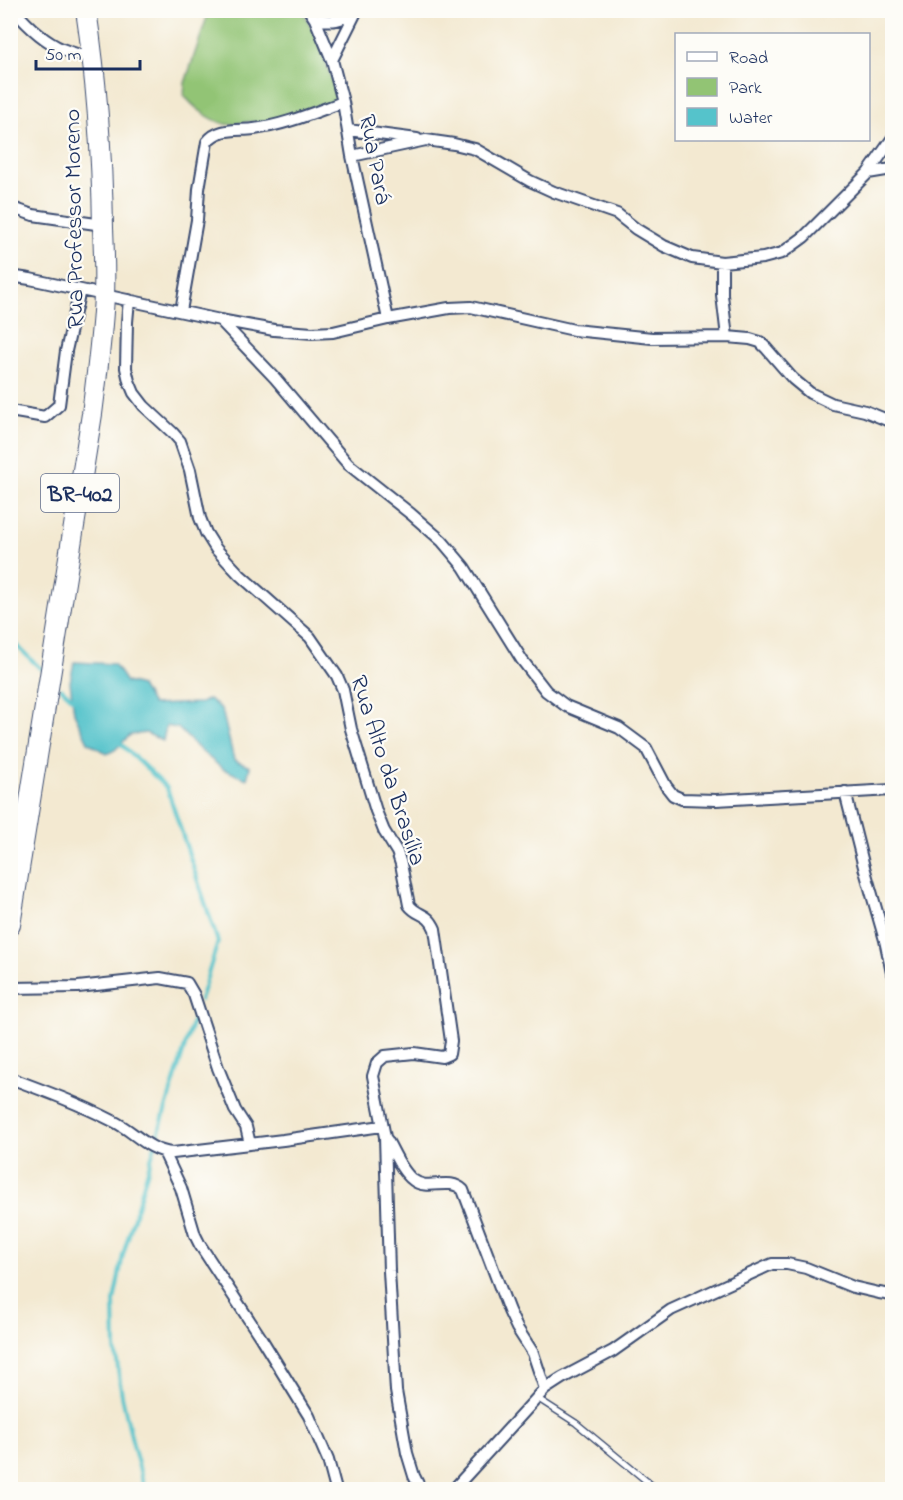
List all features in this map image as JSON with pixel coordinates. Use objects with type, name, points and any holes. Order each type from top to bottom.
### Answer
[{"type":"highway","name":"Rua Professor Moreno","points":[[10,925],[100,352],[104,295],[103,225],[99,128],[86,10]]},
{"type":"street","points":[[14,10],[27,25],[59,48],[93,58]]},
{"type":"street","points":[[27,25],[29,10]]},
{"type":"street","points":[[312,15],[335,21],[356,11]]},
{"type":"street","points":[[332,60],[356,11]]},
{"type":"street","name":"Rua Pará","points":[[312,15],[332,60],[344,102],[352,156],[388,320]]},
{"type":"street","points":[[181,312],[207,142],[217,133],[272,126],[344,102]]},
{"type":"street","points":[[348,130],[454,144],[475,150],[554,192],[616,214],[636,230],[664,246],[692,258],[722,262],[763,258],[782,253],[804,237],[868,173],[892,139]]},
{"type":"street","points":[[352,156],[426,140]]},
{"type":"street","points":[[868,173],[892,169]]},
{"type":"street","points":[[10,207],[33,215],[103,225]]},
{"type":"street","points":[[722,262],[726,337]]},
{"type":"street","points":[[10,276],[274,330],[333,332],[449,308],[471,307],[574,330],[651,338],[750,339],[760,342],[793,379],[810,393],[833,404],[865,411],[892,422]]},
{"type":"street","points":[[10,411],[45,417],[59,405],[66,351],[80,290]]},
{"type":"street","name":"Rua Alto da Brasília","points":[[129,300],[126,368],[134,393],[180,441],[190,470],[200,518],[216,549],[240,575],[310,637],[337,676],[343,690],[351,729],[376,811],[402,864],[407,897],[411,907],[428,917],[435,929],[451,1041],[449,1054],[438,1056],[400,1053],[385,1056],[377,1063],[374,1076],[384,1131]]},
{"type":"street","points":[[219,320],[275,378],[348,464],[442,541],[464,567],[522,660],[546,691],[566,706],[619,728],[646,748],[673,795],[682,799],[716,800],[892,790]]},
{"type":"street","points":[[845,792],[892,972]]},
{"type":"street","points":[[10,988],[78,987],[160,978],[187,983],[194,995],[218,1068],[235,1110],[246,1127],[250,1144]]},
{"type":"street","points":[[10,1078],[115,1121],[144,1143],[164,1152],[173,1153],[384,1131]]},
{"type":"street","points":[[384,1131],[407,1174],[417,1182],[431,1185],[453,1183],[463,1190],[509,1311],[533,1353],[545,1389]]},
{"type":"street","points":[[384,1131],[396,1391],[407,1453],[421,1490]]},
{"type":"street","points":[[164,1152],[181,1188],[195,1235],[309,1416],[328,1460],[336,1490]]},
{"type":"street","points":[[453,1490],[545,1389],[613,1351],[671,1310],[772,1264],[806,1268],[853,1287],[892,1295]]},
{"type":"lane","points":[[537,1398],[576,1423],[655,1488]]},
{"type":"green space","points":[[301,10],[321,47],[336,100],[290,118],[231,125],[208,116],[184,95],[185,83],[209,11]]},
{"type":"water","points":[[74,662],[114,664],[126,682],[141,686],[152,705],[201,703],[209,699],[222,710],[234,760],[250,767],[247,779],[223,769],[178,728],[166,726],[163,741],[146,733],[130,735],[115,750],[107,754],[88,742],[74,713],[70,682]]},
{"type":"waterway","points":[[10,643],[16,645],[41,669]]},
{"type":"waterway","points":[[61,688],[74,700]]},
{"type":"waterway","points":[[119,742],[167,788],[218,942],[200,1000]]},
{"type":"waterway","points":[[145,1490],[122,1396],[115,1348],[114,1301],[123,1255],[196,1010]]}]
